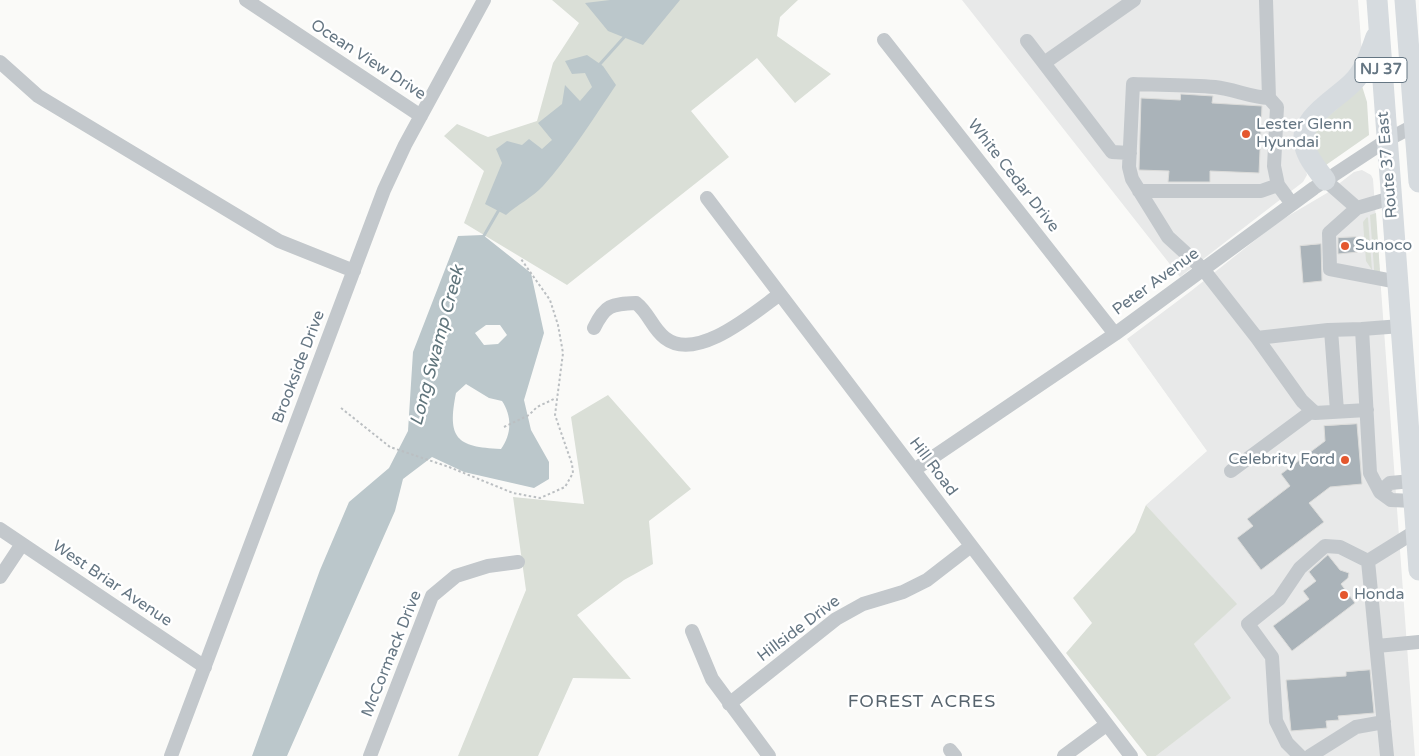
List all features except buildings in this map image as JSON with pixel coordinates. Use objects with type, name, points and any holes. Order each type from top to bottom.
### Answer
[{"type":"highway","name":"Route 37 East","points":[[1377,0],[1419,570]]},
{"type":"highway","name":"Route 37 East","points":[[1405,0],[1417,124],[1419,182]]},
{"type":"highway","points":[[1325,180],[1305,148],[1303,138],[1306,128],[1327,104],[1354,82],[1363,69],[1379,30]]},
{"type":"street","name":"Brookside Drive","points":[[171,756],[384,190],[421,116],[484,0]]},
{"type":"street","points":[[1044,63],[1134,0]]},
{"type":"street","points":[[1266,0],[1269,98],[1277,107],[1274,166],[1278,185],[1292,204]]},
{"type":"street","name":"Ocean View Drive","points":[[252,2],[421,116]]},
{"type":"street","name":"White Cedar Drive","points":[[884,40],[1115,334]]},
{"type":"street","points":[[1027,41],[1112,152],[1130,153]]},
{"type":"street","points":[[0,62],[38,96],[279,241],[354,271]]},
{"type":"street","points":[[1269,98],[1250,97],[1235,90],[1216,87],[1133,84],[1129,167],[1132,179],[1168,237],[1203,269],[1257,338],[1302,401],[1312,411],[1315,413],[1367,410]]},
{"type":"street","name":"Peter Avenue","points":[[914,470],[1115,334],[1325,180],[1387,140],[1417,124]]},
{"type":"street","points":[[1325,180],[1357,208]]},
{"type":"street","points":[[1139,191],[1261,191],[1278,185]]},
{"type":"street","name":"Hill Road","points":[[707,198],[1131,756]]},
{"type":"street","points":[[1391,198],[1357,208],[1329,233],[1330,269],[1398,282]]},
{"type":"street","points":[[594,328],[602,312],[616,304],[636,303],[647,311],[654,326],[666,338],[677,344],[705,342],[728,331],[780,294]]},
{"type":"street","points":[[1257,338],[1331,330],[1362,330],[1401,326]]},
{"type":"street","points":[[1331,330],[1337,412]]},
{"type":"street","points":[[1362,330],[1370,473],[1380,492],[1391,500],[1413,491]]},
{"type":"street","points":[[1231,471],[1312,411]]},
{"type":"street","points":[[1380,492],[1390,483],[1413,491]]},
{"type":"street","name":"West Briar Avenue","points":[[0,529],[204,667]]},
{"type":"street","points":[[1368,561],[1416,531]]},
{"type":"street","points":[[0,577],[22,544]]},
{"type":"street","name":"Hillside Drive","points":[[729,704],[836,619],[864,604],[903,592],[927,580],[971,546]]},
{"type":"street","points":[[1300,756],[1287,744],[1276,721],[1272,657],[1248,624],[1279,599],[1300,568],[1325,546],[1340,547],[1368,561]]},
{"type":"street","points":[[1368,561],[1387,756]]},
{"type":"street","name":"McCormack Drive","points":[[370,756],[432,596],[456,576],[488,566],[518,562]]},
{"type":"street","points":[[692,631],[712,679],[769,756]]},
{"type":"street","points":[[1377,646],[1419,642]]},
{"type":"street","points":[[1310,756],[1356,727],[1384,722]]},
{"type":"street","points":[[1064,756],[1106,724]]},
{"type":"path","points":[[341,408],[390,447],[449,467],[512,493],[540,498],[560,491],[573,473],[572,464],[555,415],[563,352],[558,325],[550,300],[521,259]]},
{"type":"path","points":[[504,427],[529,415],[537,407],[558,398]]},
{"type":"shaded area","points":[[552,0],[798,0],[780,17],[777,36],[831,74],[795,103],[757,58],[691,111],[729,157],[567,285],[464,223],[484,171],[444,136],[457,124],[488,137],[537,121],[553,63],[579,23]]},
{"type":"shaded area","points":[[962,0],[1358,0],[1362,54],[1305,167],[1307,175],[1303,182],[1180,277]]},
{"type":"shaded area","points":[[1362,86],[1367,102],[1369,135],[1326,165],[1320,163],[1309,134]]},
{"type":"shaded area","points":[[1362,170],[1371,175],[1373,179],[1415,756],[1156,756],[1230,698],[1194,644],[1236,604],[1146,505],[1207,451],[1127,339],[1278,222],[1327,193],[1354,172]]},
{"type":"shaded area","points":[[1376,213],[1380,272],[1374,272],[1370,215]]},
{"type":"shaded area","points":[[1367,217],[1372,270],[1366,261],[1363,222]]},
{"type":"shaded area","points":[[608,395],[691,489],[649,521],[653,564],[624,580],[577,615],[631,679],[573,678],[538,756],[458,756],[526,590],[513,497],[584,504],[571,417]]},
{"type":"shaded area","points":[[1146,505],[1237,604],[1194,644],[1231,698],[1156,756],[1147,756],[1066,653],[1092,623],[1073,598],[1135,532]]},
{"type":"water","points":[[610,0],[680,0],[643,45],[608,31],[585,3]]},
{"type":"water","points":[[587,55],[603,66],[616,85],[581,137],[543,186],[506,215],[485,204],[502,163],[496,149],[507,141],[522,145],[529,139],[542,149],[552,140],[538,123],[562,104],[565,85],[580,101],[592,87],[585,73],[572,74],[565,61]]},
{"type":"water","points":[[483,235],[531,273],[544,333],[524,400],[531,430],[549,462],[549,479],[534,488],[464,472],[432,457],[403,479],[395,511],[287,756],[252,756],[320,570],[349,502],[389,468],[408,431],[413,352],[458,236]],"holes":[[[486,325],[500,325],[507,335],[498,344],[484,345],[475,333]],[[466,384],[489,398],[502,401],[508,413],[509,431],[501,449],[474,446],[458,437],[454,430],[453,420],[456,393]]]},
{"type":"waterway","name":"Long Swamp Creek","points":[[600,67],[600,64],[627,34]]},
{"type":"waterway","name":"Long Swamp Creek","points":[[482,239],[500,208]]},
{"type":"place","name":"Lester Glenn Hyundai","points":[[1246,134]]},
{"type":"place","name":"Sunoco","points":[[1345,246]]},
{"type":"place","name":"Celebrity Ford","points":[[1345,460]]},
{"type":"place","name":"Honda","points":[[1344,595]]},
{"type":"district","name":"FOREST ACRES","points":[[922,702]]}]
